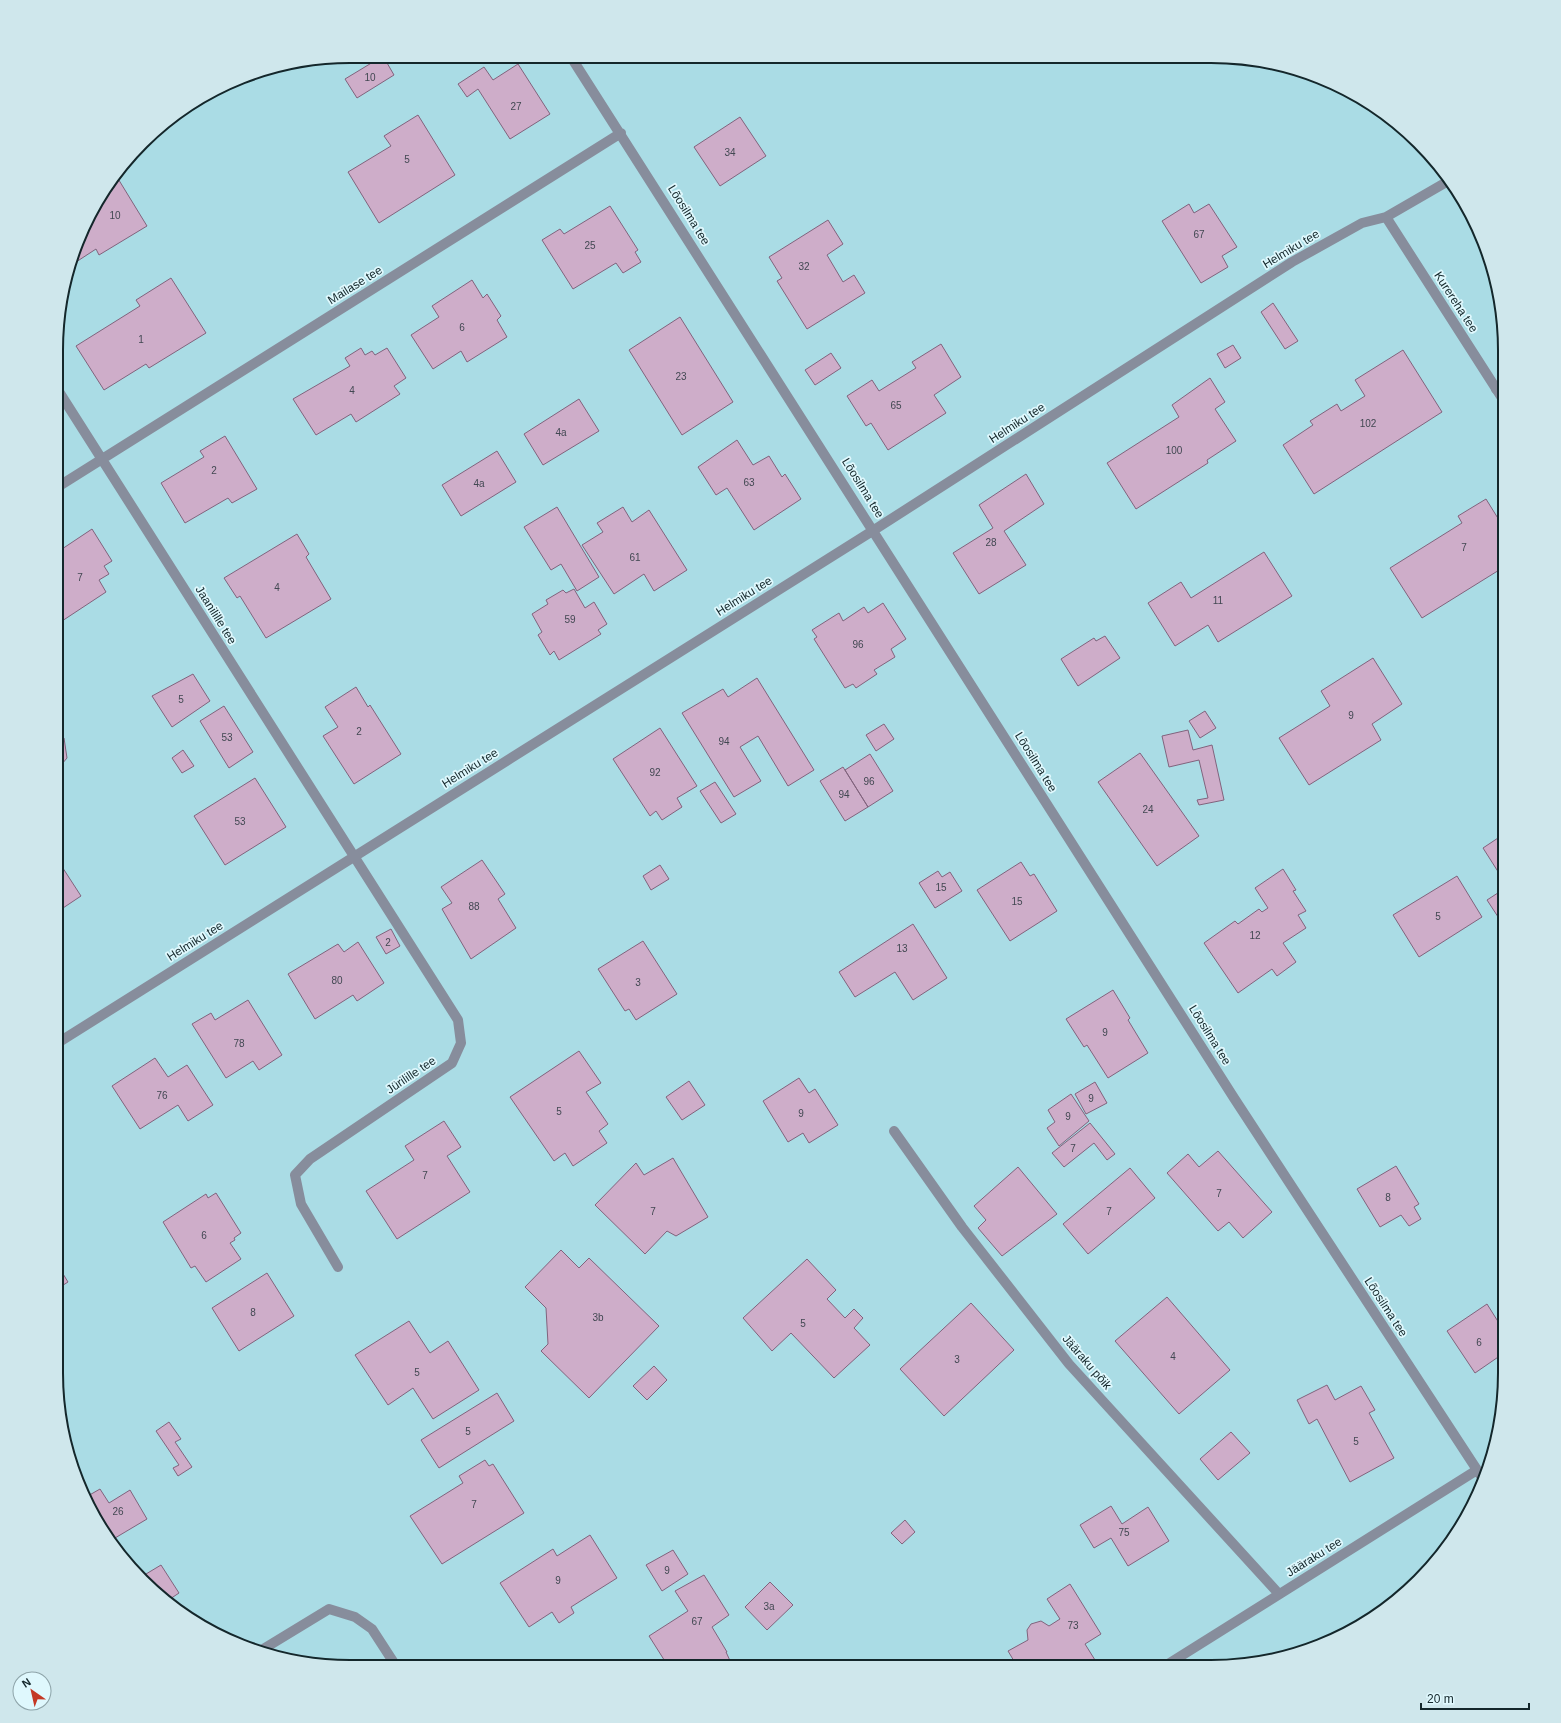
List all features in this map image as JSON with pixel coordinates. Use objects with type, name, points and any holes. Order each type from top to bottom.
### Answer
[{"type":"street","name":"Lõosilma tee","points":[[575,63],[874,530],[1230,1091],[1480,1474]]},
{"type":"street","name":"Mailase tee","points":[[63,484],[621,133]]},
{"type":"street","name":"Helmiku tee","points":[[63,1040],[874,530],[1292,262],[1362,223],[1386,217],[1445,183]]},
{"type":"street","name":"Kurereha tee","points":[[1386,217],[1498,383]]},
{"type":"street","name":"Jaanilille tee","points":[[63,398],[354,856]]},
{"type":"street","name":"Jürilille tee","points":[[338,1267],[301,1204],[296,1175],[310,1159],[452,1062],[461,1043],[458,1020],[354,856]]},
{"type":"street","name":"Jääraku põik","points":[[894,1131],[962,1228],[1069,1364],[1280,1594]]},
{"type":"street","name":"Jääraku tee","points":[[1175,1660],[1477,1470]]},
{"type":"street","points":[[266,1647],[329,1610],[355,1617],[372,1629],[392,1660]]},
{"type":"building","points":[[371,63],[387,63],[394,75],[357,98],[345,79]]},
{"type":"building","points":[[518,64],[550,114],[510,139],[478,89],[467,97],[458,84],[484,67],[493,80]]},
{"type":"building","points":[[418,115],[455,175],[379,223],[348,172],[391,146],[384,136]]},
{"type":"building","points":[[740,117],[766,156],[720,186],[694,147]]},
{"type":"building","points":[[119,180],[147,226],[99,255],[96,249],[77,261],[101,206]]},
{"type":"building","points":[[1189,204],[1194,213],[1209,204],[1237,247],[1222,256],[1228,267],[1201,283],[1162,221]]},
{"type":"building","points":[[610,206],[638,250],[635,252],[641,262],[623,273],[616,263],[573,289],[542,240],[560,229],[564,234]]},
{"type":"building","points":[[828,220],[843,244],[827,255],[843,282],[854,275],[865,293],[807,329],[777,281],[782,278],[769,257]]},
{"type":"building","points":[[171,278],[206,333],[149,368],[146,364],[104,390],[76,346],[140,306],[136,300]]},
{"type":"building","points":[[472,280],[483,298],[487,294],[501,316],[497,320],[507,337],[467,362],[461,351],[433,369],[411,335],[439,317],[432,306]]},
{"type":"building","points":[[1273,303],[1298,341],[1285,349],[1261,312]]},
{"type":"building","points":[[680,317],[733,402],[682,435],[629,350]]},
{"type":"building","points":[[941,344],[961,377],[934,395],[946,413],[888,450],[871,423],[866,426],[847,396],[872,380],[879,391],[916,368],[912,362]]},
{"type":"building","points":[[1233,345],[1241,358],[1225,368],[1217,354]]},
{"type":"building","points":[[361,348],[365,355],[372,351],[375,355],[387,348],[406,378],[394,386],[400,394],[356,422],[351,414],[316,435],[293,399],[350,366],[345,358]]},
{"type":"building","points":[[1403,350],[1442,412],[1314,494],[1283,445],[1313,425],[1310,421],[1337,404],[1341,411],[1365,396],[1355,380]]},
{"type":"building","points":[[831,353],[841,368],[815,385],[805,370]]},
{"type":"building","points":[[1210,378],[1225,402],[1215,409],[1236,441],[1207,460],[1208,463],[1136,509],[1107,463],[1179,417],[1172,405]]},
{"type":"building","points":[[579,399],[599,431],[543,465],[524,434]]},
{"type":"building","points":[[225,436],[257,489],[232,503],[228,498],[185,523],[161,483],[204,457],[200,451]]},
{"type":"building","points":[[737,440],[753,465],[769,456],[782,477],[785,474],[801,499],[754,530],[727,488],[716,495],[698,467]]},
{"type":"building","points":[[497,451],[516,482],[461,516],[442,485]]},
{"type":"building","points":[[1026,474],[1044,504],[1004,531],[1026,565],[979,594],[953,553],[993,528],[979,505]]},
{"type":"building","points":[[1486,499],[1498,518],[1498,571],[1422,618],[1390,568],[1462,523],[1458,516]]},
{"type":"building","points":[[557,507],[599,577],[577,591],[561,564],[551,570],[524,527]]},
{"type":"building","points":[[623,507],[632,522],[649,510],[687,570],[654,591],[644,574],[614,594],[582,545],[603,532],[597,523]]},
{"type":"building","points":[[92,529],[112,561],[104,566],[109,574],[99,580],[106,592],[63,620],[63,548]]},
{"type":"building","points":[[297,534],[309,554],[306,557],[331,599],[266,638],[240,596],[237,598],[224,578]]},
{"type":"building","points":[[1264,552],[1292,596],[1218,642],[1208,625],[1175,646],[1148,603],[1181,582],[1191,598]]},
{"type":"building","points":[[574,589],[585,608],[594,602],[607,624],[598,630],[601,634],[559,660],[554,651],[550,655],[538,635],[542,632],[532,614],[548,604],[546,600],[563,590],[566,593]]},
{"type":"building","points":[[883,603],[906,639],[891,649],[895,657],[874,670],[877,674],[856,688],[853,684],[845,688],[814,639],[817,637],[812,630],[839,613],[843,621],[864,607],[868,613]]},
{"type":"building","points":[[1105,636],[1120,658],[1078,686],[1061,659],[1094,638],[1096,641]]},
{"type":"building","points":[[1373,658],[1402,704],[1372,724],[1381,740],[1309,785],[1279,738],[1330,706],[1321,691]]},
{"type":"building","points":[[193,674],[210,701],[172,727],[152,696]]},
{"type":"building","points":[[757,678],[814,770],[788,786],[758,736],[740,747],[761,781],[734,797],[682,713],[723,689],[728,697]]},
{"type":"building","points":[[356,687],[368,707],[370,705],[401,754],[354,784],[323,736],[338,727],[325,707]]},
{"type":"building","points":[[224,706],[253,752],[229,768],[200,721]]},
{"type":"building","points":[[1205,711],[1216,728],[1200,738],[1189,721]]},
{"type":"building","points":[[884,724],[894,739],[876,751],[866,735]]},
{"type":"building","points":[[660,728],[697,786],[677,798],[682,807],[662,820],[656,811],[650,816],[613,759]]},
{"type":"building","points":[[1188,730],[1193,750],[1212,745],[1224,800],[1199,805],[1197,800],[1208,798],[1199,760],[1169,767],[1162,736]]},
{"type":"building","points":[[63,737],[64,738],[67,758],[63,763]]},
{"type":"building","points":[[183,750],[194,766],[182,773],[172,758]]},
{"type":"building","points":[[1140,753],[1199,836],[1157,866],[1098,782]]},
{"type":"building","points":[[870,754],[893,791],[868,807],[845,770]]},
{"type":"building","points":[[843,767],[868,807],[845,821],[820,781]]},
{"type":"building","points":[[255,778],[286,827],[225,865],[194,816]]},
{"type":"building","points":[[715,782],[736,814],[721,823],[700,791]]},
{"type":"building","points":[[1498,838],[1498,872],[1483,848]]},
{"type":"building","points":[[482,860],[505,894],[498,899],[516,928],[471,959],[442,909],[452,903],[441,887]]},
{"type":"building","points":[[1021,862],[1030,876],[1034,874],[1057,911],[1010,941],[977,890]]},
{"type":"building","points":[[660,865],[669,879],[651,890],[643,876]]},
{"type":"building","points":[[63,868],[81,896],[63,908]]},
{"type":"building","points":[[1283,869],[1296,890],[1293,891],[1306,911],[1298,915],[1306,928],[1283,943],[1296,962],[1277,976],[1272,969],[1238,993],[1204,943],[1235,921],[1238,924],[1259,909],[1262,912],[1268,908],[1255,888]]},
{"type":"building","points":[[938,871],[942,877],[950,872],[962,891],[935,908],[919,883]]},
{"type":"building","points":[[1457,876],[1482,917],[1419,957],[1393,915]]},
{"type":"building","points":[[1498,893],[1498,917],[1487,900]]},
{"type":"building","points":[[913,924],[947,978],[913,1000],[895,972],[855,997],[839,972]]},
{"type":"building","points":[[391,929],[400,946],[386,954],[376,937]]},
{"type":"building","points":[[643,941],[677,994],[636,1020],[629,1009],[625,1011],[598,969]]},
{"type":"building","points":[[358,942],[384,983],[357,1001],[353,995],[315,1019],[288,974],[338,944],[344,952]]},
{"type":"building","points":[[1113,990],[1130,1018],[1128,1020],[1148,1053],[1108,1078],[1087,1045],[1084,1047],[1066,1019]]},
{"type":"building","points":[[248,1000],[282,1055],[259,1070],[253,1061],[226,1078],[192,1024],[211,1013],[215,1020]]},
{"type":"building","points":[[579,1051],[601,1083],[586,1092],[608,1124],[599,1131],[607,1143],[573,1166],[565,1153],[554,1161],[510,1097]]},
{"type":"building","points":[[155,1058],[168,1077],[187,1065],[213,1105],[188,1121],[178,1105],[140,1129],[112,1086]]},
{"type":"building","points":[[799,1078],[809,1093],[815,1089],[838,1125],[809,1143],[803,1133],[788,1142],[763,1101]]},
{"type":"building","points":[[689,1081],[705,1105],[682,1120],[666,1097]]},
{"type":"building","points":[[1095,1082],[1107,1103],[1086,1114],[1075,1094]]},
{"type":"building","points":[[1071,1094],[1089,1121],[1059,1146],[1047,1128],[1055,1122],[1048,1110]]},
{"type":"building","points":[[444,1121],[461,1147],[447,1156],[470,1192],[397,1239],[366,1191],[414,1160],[405,1146]]},
{"type":"building","points":[[1090,1123],[1115,1154],[1107,1160],[1094,1143],[1064,1167],[1052,1153]]},
{"type":"building","points":[[1218,1151],[1272,1212],[1243,1238],[1229,1222],[1218,1231],[1167,1173],[1188,1154],[1199,1167]]},
{"type":"building","points":[[673,1158],[708,1217],[676,1236],[667,1231],[645,1254],[595,1205],[636,1163],[644,1175]]},
{"type":"building","points":[[1396,1166],[1419,1204],[1414,1207],[1421,1219],[1409,1226],[1401,1215],[1380,1227],[1357,1189]]},
{"type":"building","points":[[1018,1167],[1057,1214],[1002,1256],[978,1228],[986,1220],[974,1206]]},
{"type":"building","points":[[1130,1168],[1155,1198],[1088,1254],[1063,1224]]},
{"type":"building","points":[[216,1193],[241,1233],[230,1243],[241,1259],[206,1282],[195,1266],[191,1268],[163,1222],[206,1194],[208,1198]]},
{"type":"building","points":[[561,1250],[579,1268],[589,1258],[659,1326],[589,1398],[541,1351],[548,1344],[546,1308],[525,1287]]},
{"type":"building","points":[[807,1259],[836,1290],[827,1299],[845,1318],[854,1309],[863,1318],[854,1328],[870,1345],[834,1378],[791,1333],[772,1351],[743,1318]]},
{"type":"building","points":[[267,1273],[294,1316],[239,1351],[212,1308]]},
{"type":"building","points":[[63,1274],[68,1282],[63,1285]]},
{"type":"building","points":[[1167,1297],[1230,1370],[1179,1414],[1115,1341]]},
{"type":"building","points":[[971,1303],[1014,1350],[944,1416],[900,1369]]},
{"type":"building","points":[[1487,1304],[1498,1321],[1498,1357],[1475,1373],[1447,1331]]},
{"type":"building","points":[[409,1321],[430,1353],[448,1341],[479,1390],[433,1419],[413,1388],[388,1405],[355,1355]]},
{"type":"building","points":[[654,1366],[667,1380],[647,1400],[633,1386]]},
{"type":"building","points":[[1327,1385],[1335,1400],[1361,1386],[1375,1410],[1369,1413],[1394,1458],[1350,1482],[1317,1419],[1309,1424],[1297,1400]]},
{"type":"building","points":[[497,1393],[514,1421],[439,1468],[421,1440]]},
{"type":"building","points":[[169,1422],[181,1439],[175,1442],[192,1467],[178,1476],[173,1468],[179,1465],[156,1431]]},
{"type":"building","points":[[1231,1432],[1250,1453],[1218,1480],[1200,1459]]},
{"type":"building","points":[[485,1460],[489,1466],[493,1464],[524,1513],[442,1564],[410,1516],[463,1483],[459,1476]]},
{"type":"building","points":[[100,1489],[109,1503],[130,1490],[147,1519],[115,1538],[101,1516],[90,1494]]},
{"type":"building","points":[[1111,1506],[1122,1524],[1148,1507],[1169,1541],[1128,1566],[1111,1538],[1094,1548],[1080,1525]]},
{"type":"building","points":[[905,1520],[915,1532],[902,1544],[891,1533]]},
{"type":"building","points":[[590,1535],[617,1578],[571,1607],[574,1613],[559,1623],[552,1612],[529,1627],[500,1583],[553,1549],[557,1556]]},
{"type":"building","points":[[673,1550],[688,1574],[662,1591],[646,1565]]},
{"type":"building","points":[[161,1565],[179,1593],[172,1598],[145,1574]]},
{"type":"building","points":[[704,1575],[729,1615],[712,1627],[727,1652],[730,1660],[664,1660],[649,1636],[688,1611],[675,1591]]},
{"type":"building","points":[[770,1582],[793,1605],[767,1630],[745,1607]]},
{"type":"building","points":[[1070,1584],[1101,1634],[1085,1644],[1095,1660],[1013,1660],[1008,1651],[1028,1640],[1027,1630],[1031,1624],[1041,1621],[1049,1626],[1060,1619],[1047,1599]]}]
